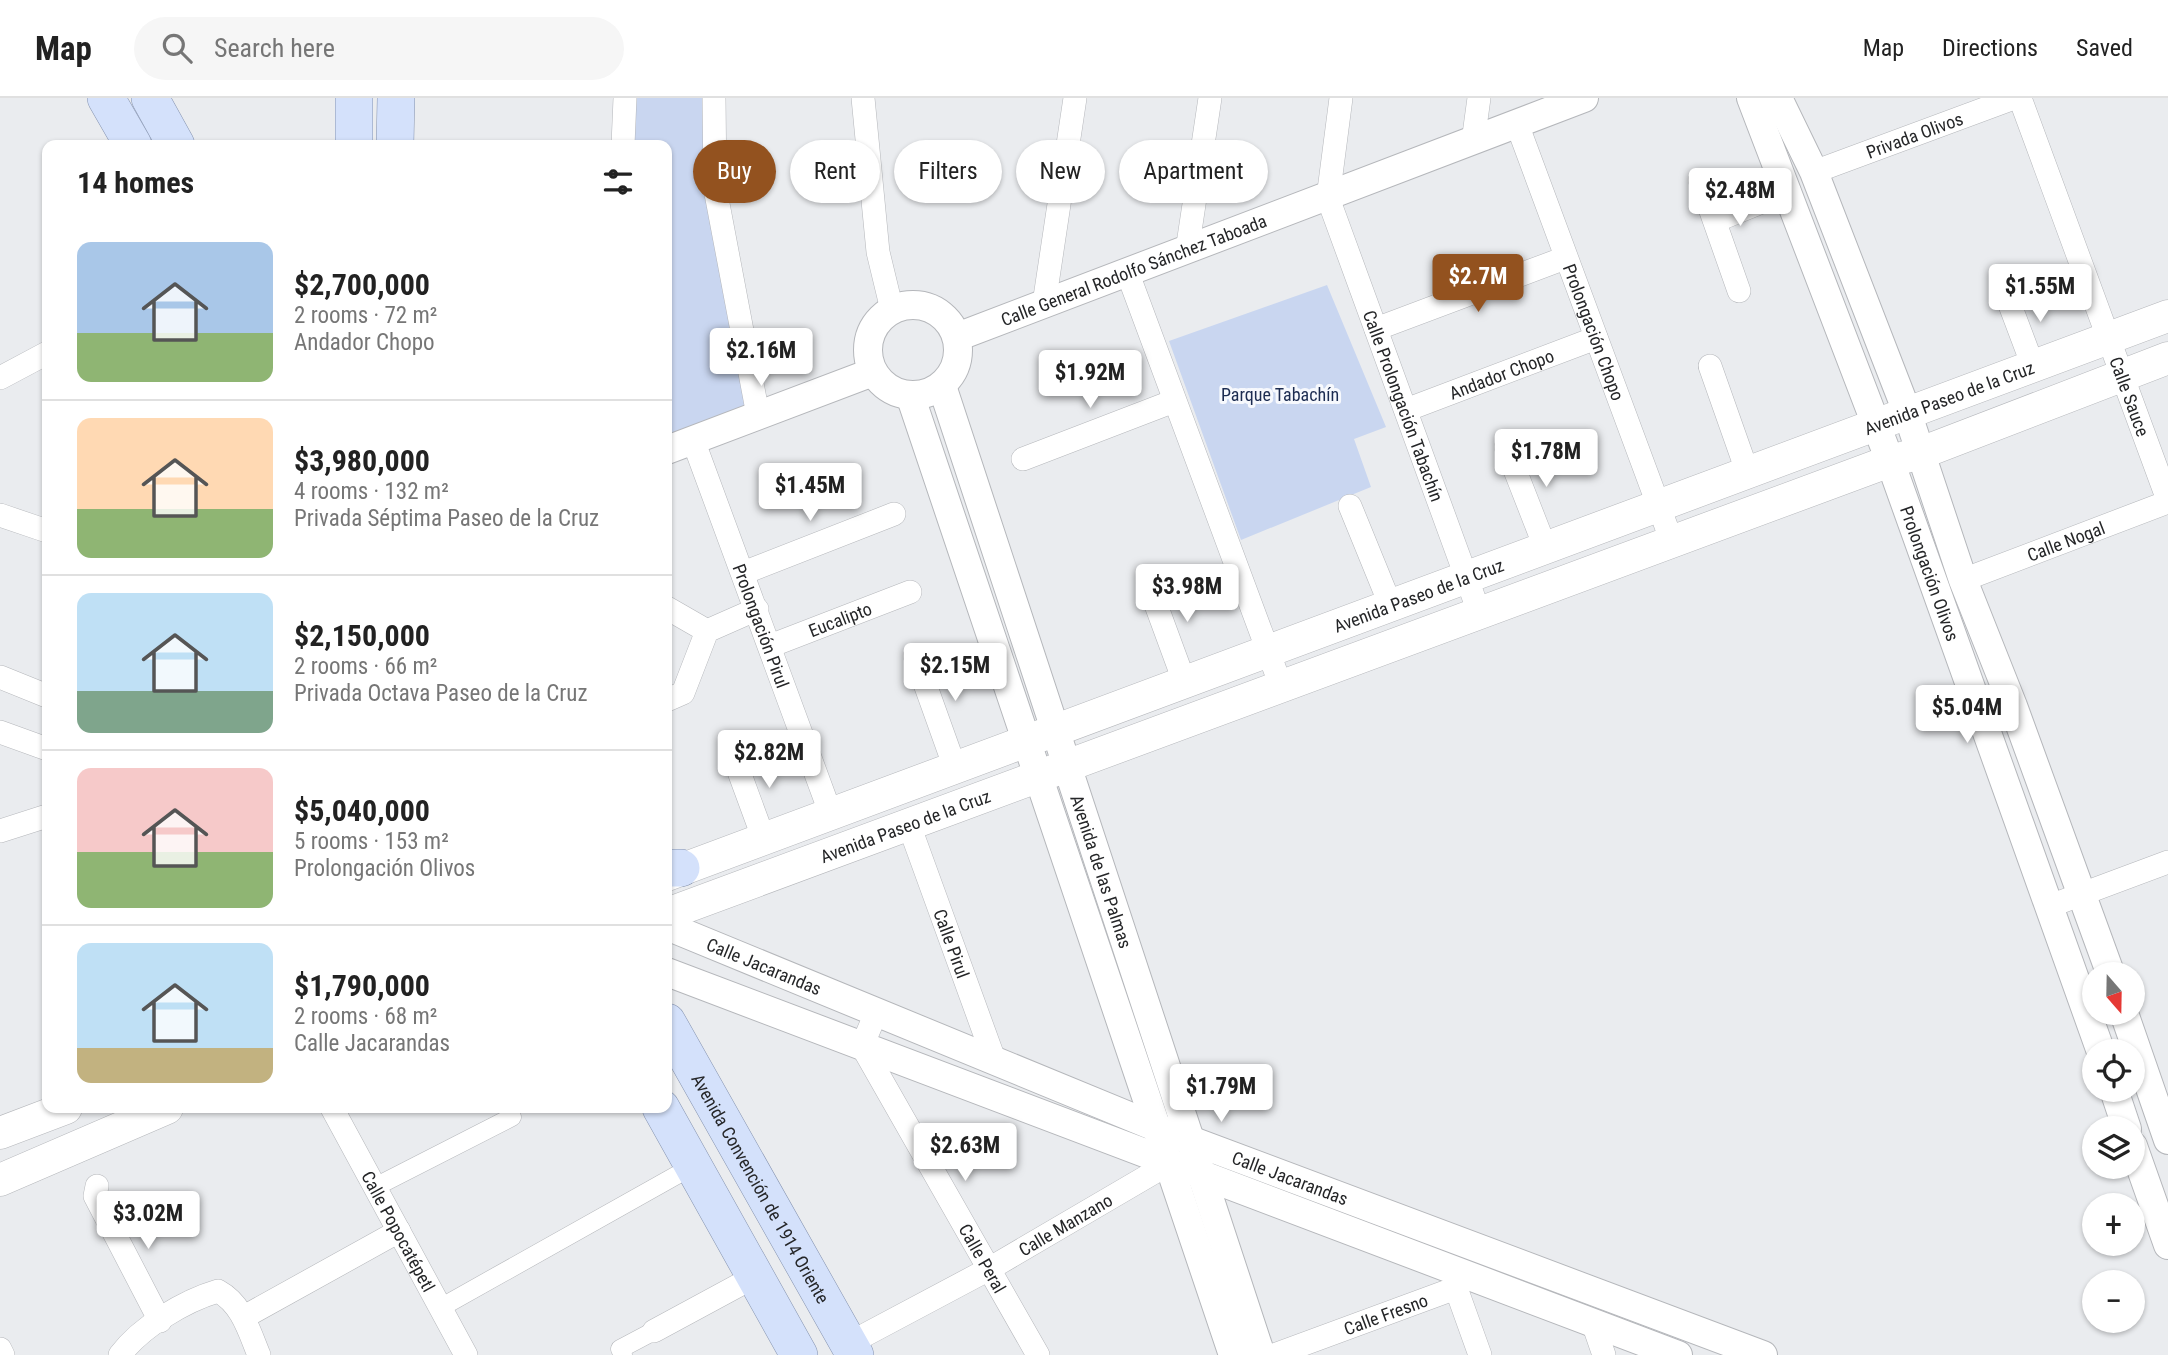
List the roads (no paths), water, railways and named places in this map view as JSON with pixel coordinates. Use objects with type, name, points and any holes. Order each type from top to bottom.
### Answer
[{"type":"main road","points":[[106,98],[130,140]]},
{"type":"main road","points":[[150,98],[173,140]]},
{"type":"main road","points":[[354,98],[354,140]]},
{"type":"main road","points":[[395,140],[396,98]]},
{"type":"main road","name":"Avenida Paseo de la Cruz","points":[[672,870],[2168,316]]},
{"type":"main road","name":"Avenida Paseo de la Cruz","points":[[672,912],[1479,612],[1890,461],[1921,453],[2168,358]]},
{"type":"main road","name":"Avenida Convención de 1914 Oriente","points":[[672,1031],[852,1349]]},
{"type":"main road","points":[[0,1133],[52,1113]]},
{"type":"main road","points":[[0,1180],[155,1113]]},
{"type":"main road","points":[[665,1113],[799,1355]]},
{"type":"street","points":[[622,140],[625,98]]},
{"type":"street","points":[[714,98],[715,188],[758,415]]},
{"type":"street","points":[[863,98],[878,253],[892,310]]},
{"type":"street","points":[[1044,304],[1075,98]]},
{"type":"street","points":[[1187,251],[1210,98]]},
{"type":"street","points":[[1328,198],[1341,98]]},
{"type":"street","points":[[1473,142],[1479,98]]},
{"type":"street","name":"Calle General Rodolfo Sánchez Taboada","points":[[957,337],[1328,198],[1584,98]]},
{"type":"street","name":"Prolongación Olivos","points":[[1751,98],[1876,422],[2096,1039]]},
{"type":"street","name":"Prolongación Olivos","points":[[1778,98],[1814,172],[1907,412],[1963,580],[2013,706],[2107,962]]},
{"type":"street","name":"Privada Olivos","points":[[1814,172],[2014,98]]},
{"type":"street","name":"Calle Sauce","points":[[2020,98],[2168,501]]},
{"type":"street","name":"Prolongación Chopo","points":[[1517,124],[1672,542]]},
{"type":"street","points":[[1700,180],[1739,290]]},
{"type":"street","points":[[1715,221],[1789,191]]},
{"type":"street","name":"Calle Prolongación Tabachín","points":[[1328,198],[1479,612]]},
{"type":"street","points":[[1376,329],[1565,258]]},
{"type":"street","points":[[1128,274],[1281,686]]},
{"type":"street","points":[[2007,297],[2033,366]]},
{"type":"street","points":[[905,305],[921,305],[939,312],[950,323],[957,337],[959,354],[955,369],[942,386],[926,394],[910,396],[894,392],[881,383],[873,372],[868,342],[873,328],[892,310],[905,305]]},
{"type":"street","name":"Andador Chopo","points":[[1406,410],[1596,338]]},
{"type":"street","points":[[0,378],[42,356]]},
{"type":"street","points":[[1710,366],[1747,471]]},
{"type":"street","points":[[672,448],[873,372]]},
{"type":"street","name":"Avenida de las Palmas","points":[[942,386],[1040,734]]},
{"type":"street","name":"Avenida de las Palmas","points":[[910,396],[1053,772],[1112,950],[1158,1128],[1233,1355]]},
{"type":"street","points":[[1023,459],[1174,401]]},
{"type":"street","name":"Prolongación Pirul","points":[[693,440],[830,812]]},
{"type":"street","points":[[1506,447],[1545,547]]},
{"type":"street","name":"Calle Nogal","points":[[1963,580],[2168,501]]},
{"type":"street","points":[[1350,506],[1390,604]]},
{"type":"street","points":[[2,512],[42,529]]},
{"type":"street","points":[[743,573],[894,514]]},
{"type":"street","points":[[1149,583],[1184,681]]},
{"type":"street","name":"Eucalipto","points":[[770,646],[910,592]]},
{"type":"street","points":[[672,698],[683,693],[707,631],[757,609]]},
{"type":"street","points":[[672,611],[707,631]]},
{"type":"street","points":[[915,656],[954,765]]},
{"type":"street","points":[[0,677],[42,694]]},
{"type":"street","points":[[1984,719],[2013,706]]},
{"type":"street","points":[[0,732],[42,747]]},
{"type":"street","points":[[734,758],[763,837]]},
{"type":"street","points":[[0,831],[42,818]]},
{"type":"street","name":"Calle Pirul","points":[[909,825],[995,1062]]},
{"type":"street","points":[[2050,906],[2168,862]]},
{"type":"street","name":"Calle Jacarandas","points":[[672,928],[1158,1128],[1705,1344],[1763,1355]]},
{"type":"street","name":"Avenida de las Palmas","points":[[1112,950],[1189,1138],[1261,1355]]},
{"type":"street","name":"Calle Jacarandas","points":[[672,974],[1170,1163],[1460,1281],[1593,1323],[1678,1355]]},
{"type":"street","points":[[862,1046],[876,1013]]},
{"type":"street","points":[[2129,1026],[2168,1140]]},
{"type":"street","name":"Calle Peral","points":[[862,1046],[1038,1355]]},
{"type":"street","name":"Calle Popocatépetl","points":[[335,1113],[466,1355]]},
{"type":"street","points":[[375,1187],[512,1117]]},
{"type":"street","name":"Calle Manzano","points":[[852,1349],[1170,1163]]},
{"type":"street","points":[[440,1308],[693,1166]]},
{"type":"street","points":[[2145,1174],[2163,1215],[2168,1245]]},
{"type":"street","points":[[97,1186],[95,1196],[160,1321]]},
{"type":"street","points":[[244,1317],[399,1231]]},
{"type":"street","points":[[623,1355],[620,1349],[754,1277]]},
{"type":"street","points":[[1460,1281],[1480,1355]]},
{"type":"street","name":"Calle Fresno","points":[[1274,1355],[1460,1281]]},
{"type":"street","points":[[120,1355],[132,1339],[202,1295],[218,1291],[230,1298],[244,1317],[259,1355]]},
{"type":"street","points":[[1593,1323],[1604,1355]]},
{"type":"street","points":[[0,1349],[3,1355]]},
{"type":"park label","name":"Parque Tabachín","points":[[1280,394]]}]
